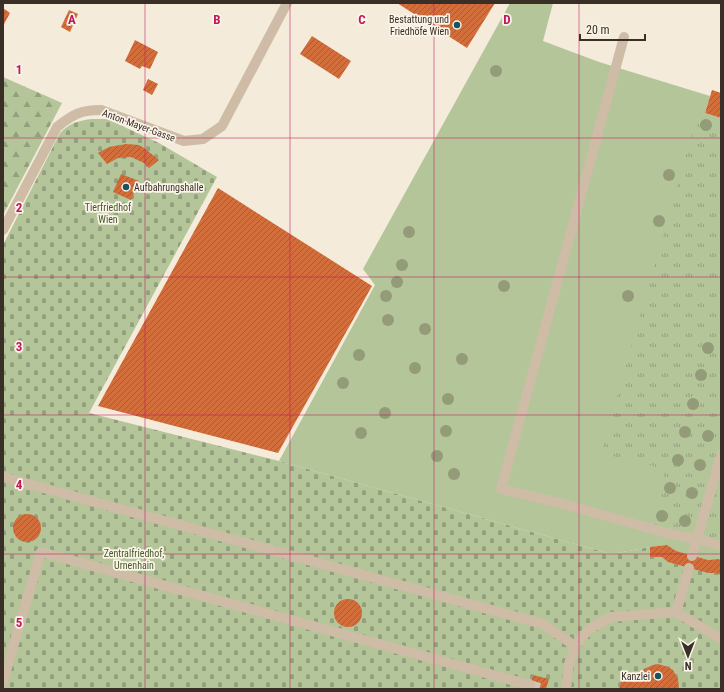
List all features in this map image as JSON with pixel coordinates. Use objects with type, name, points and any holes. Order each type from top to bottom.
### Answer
[{"type":"street","name":"Anton-Mayer-Gasse","points":[[3,230],[57,127],[70,116],[88,110],[102,110],[184,141],[203,139],[222,126],[287,3]]},
{"type":"street","points":[[624,37],[501,489],[560,503],[670,534],[698,539],[721,546]]},
{"type":"street","points":[[692,556],[721,454]]},
{"type":"street","points":[[3,477],[543,624],[575,646]]},
{"type":"street","points":[[3,682],[41,552],[527,686]]},
{"type":"street","points":[[676,612],[689,568]]},
{"type":"street","points":[[566,689],[569,664],[575,646],[589,629],[611,618],[676,612],[721,639]]},
{"type":"green space","points":[[510,3],[553,3],[543,41],[599,62],[710,96],[705,113],[721,118],[721,560],[708,560],[692,556],[676,551],[667,545],[611,554],[279,461],[375,285],[363,269]]},
{"type":"green space","points":[[3,77],[62,103],[3,215]]},
{"type":"green space","points":[[697,116],[721,123],[721,549],[654,526],[665,469],[601,453]]},
{"type":"green space","name":"Zentralfriedhof, Urnenhain","points":[[91,119],[107,119],[159,143],[217,177],[89,413],[279,461],[611,554],[667,545],[676,551],[692,556],[708,560],[721,560],[721,689],[3,689],[3,245],[60,133],[74,123]]},
{"type":"building","name":"Bestattung und Friedhöfe Wien","points":[[397,3],[495,3],[467,48]]},
{"type":"building","points":[[3,8],[10,13],[3,26]]},
{"type":"building","points":[[69,10],[78,14],[70,32],[61,27]]},
{"type":"building","points":[[312,36],[351,61],[339,79],[300,54]]},
{"type":"building","points":[[135,40],[158,52],[150,69],[142,66],[140,69],[125,61]]},
{"type":"building","points":[[148,79],[158,84],[152,95],[143,90]]},
{"type":"building","points":[[712,90],[721,93],[721,118],[705,113]]},
{"type":"building","points":[[126,144],[139,145],[159,160],[149,168],[144,163],[131,157],[118,158],[107,164],[98,153],[109,147]]},
{"type":"building","name":"Aufbahrungshalle","points":[[121,174],[139,181],[131,200],[113,192]]},
{"type":"building","points":[[218,188],[372,286],[278,453],[98,406]]},
{"type":"building","points":[[27,514],[37,518],[41,528],[37,538],[27,542],[17,538],[13,528],[17,518]]},
{"type":"building","points":[[667,545],[676,551],[708,560],[721,560],[721,575],[668,562],[662,557],[650,557],[650,547]]},
{"type":"building","points":[[348,599],[358,603],[362,613],[358,623],[348,627],[338,623],[334,613],[338,603]]},
{"type":"building","name":"Kanzlei","points":[[658,664],[673,670],[678,679],[679,689],[619,689],[623,674],[638,678],[644,669]]},
{"type":"building","points":[[533,675],[549,679],[546,689],[530,689]]},
{"type":"tunnel","points":[[530,685],[543,689]]},
{"type":"place","name":"Bestattung und Friedhöfe Wien","points":[[457,25]]},
{"type":"place","name":"Aufbahrungshalle","points":[[126,187]]},
{"type":"place","name":"Kanzlei","points":[[658,676]]},
{"type":"park label","name":"Tierfriedhof Wien","points":[[108,212]]}]
